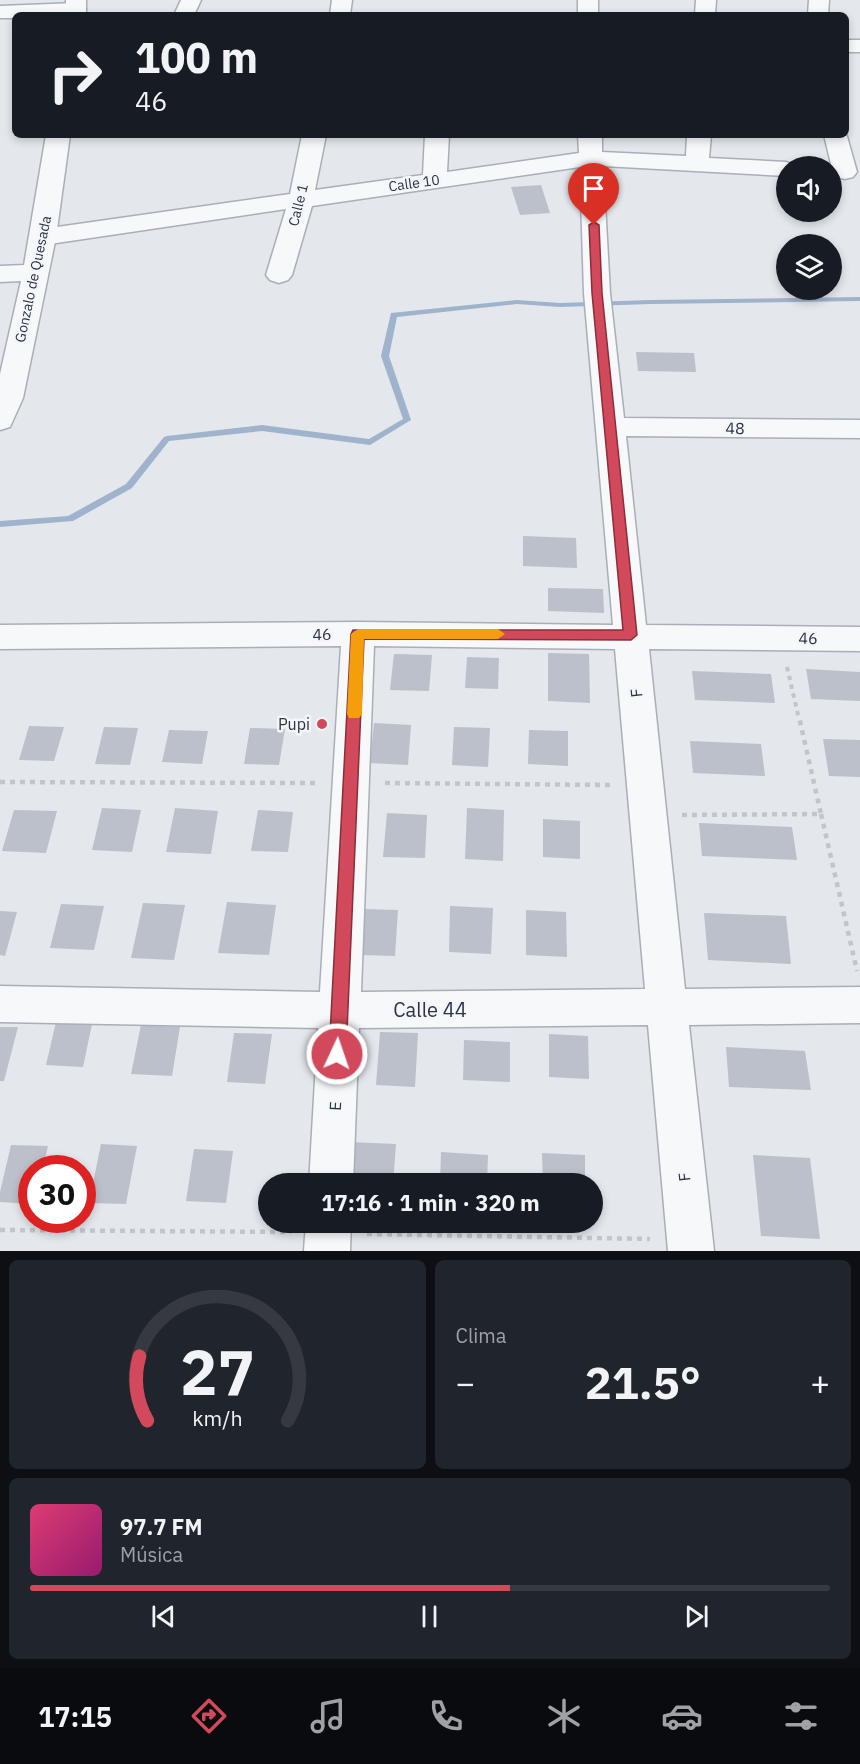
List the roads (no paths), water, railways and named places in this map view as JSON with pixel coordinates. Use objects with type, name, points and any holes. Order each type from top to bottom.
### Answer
[{"type":"street","points":[[0,12],[76,8]]},
{"type":"street","name":"Gonzalo de Quesada","points":[[3,406],[43,237],[58,138]]},
{"type":"street","name":"Calle 1","points":[[279,275],[301,200],[313,138]]},
{"type":"street","points":[[435,180],[437,138]]},
{"type":"street","points":[[697,164],[699,138]]},
{"type":"street","points":[[837,138],[845,172]]},
{"type":"street","name":"Calle 10","points":[[43,237],[435,180],[591,146],[697,164],[776,168]]},
{"type":"street","name":"F","points":[[591,146],[597,293],[691,1251]]},
{"type":"street","points":[[0,274],[34,272]]},
{"type":"street","name":"48","points":[[610,427],[860,429]]},
{"type":"street","name":"46","points":[[0,637],[358,634],[860,639]]},
{"type":"street","name":"E","points":[[332,1173],[358,634]]},
{"type":"street","name":"Calle 44","points":[[0,1004],[340,1011],[667,1009],[859,990]]},
{"type":"street","points":[[327,1251],[328,1233]]},
{"type":"waterway","points":[[0,524],[70,519],[129,486],[167,439],[262,428],[370,442],[407,420],[385,356],[394,315],[517,302],[560,305],[860,299]]},
{"type":"place","name":"Pupi","points":[[322,724]]}]
